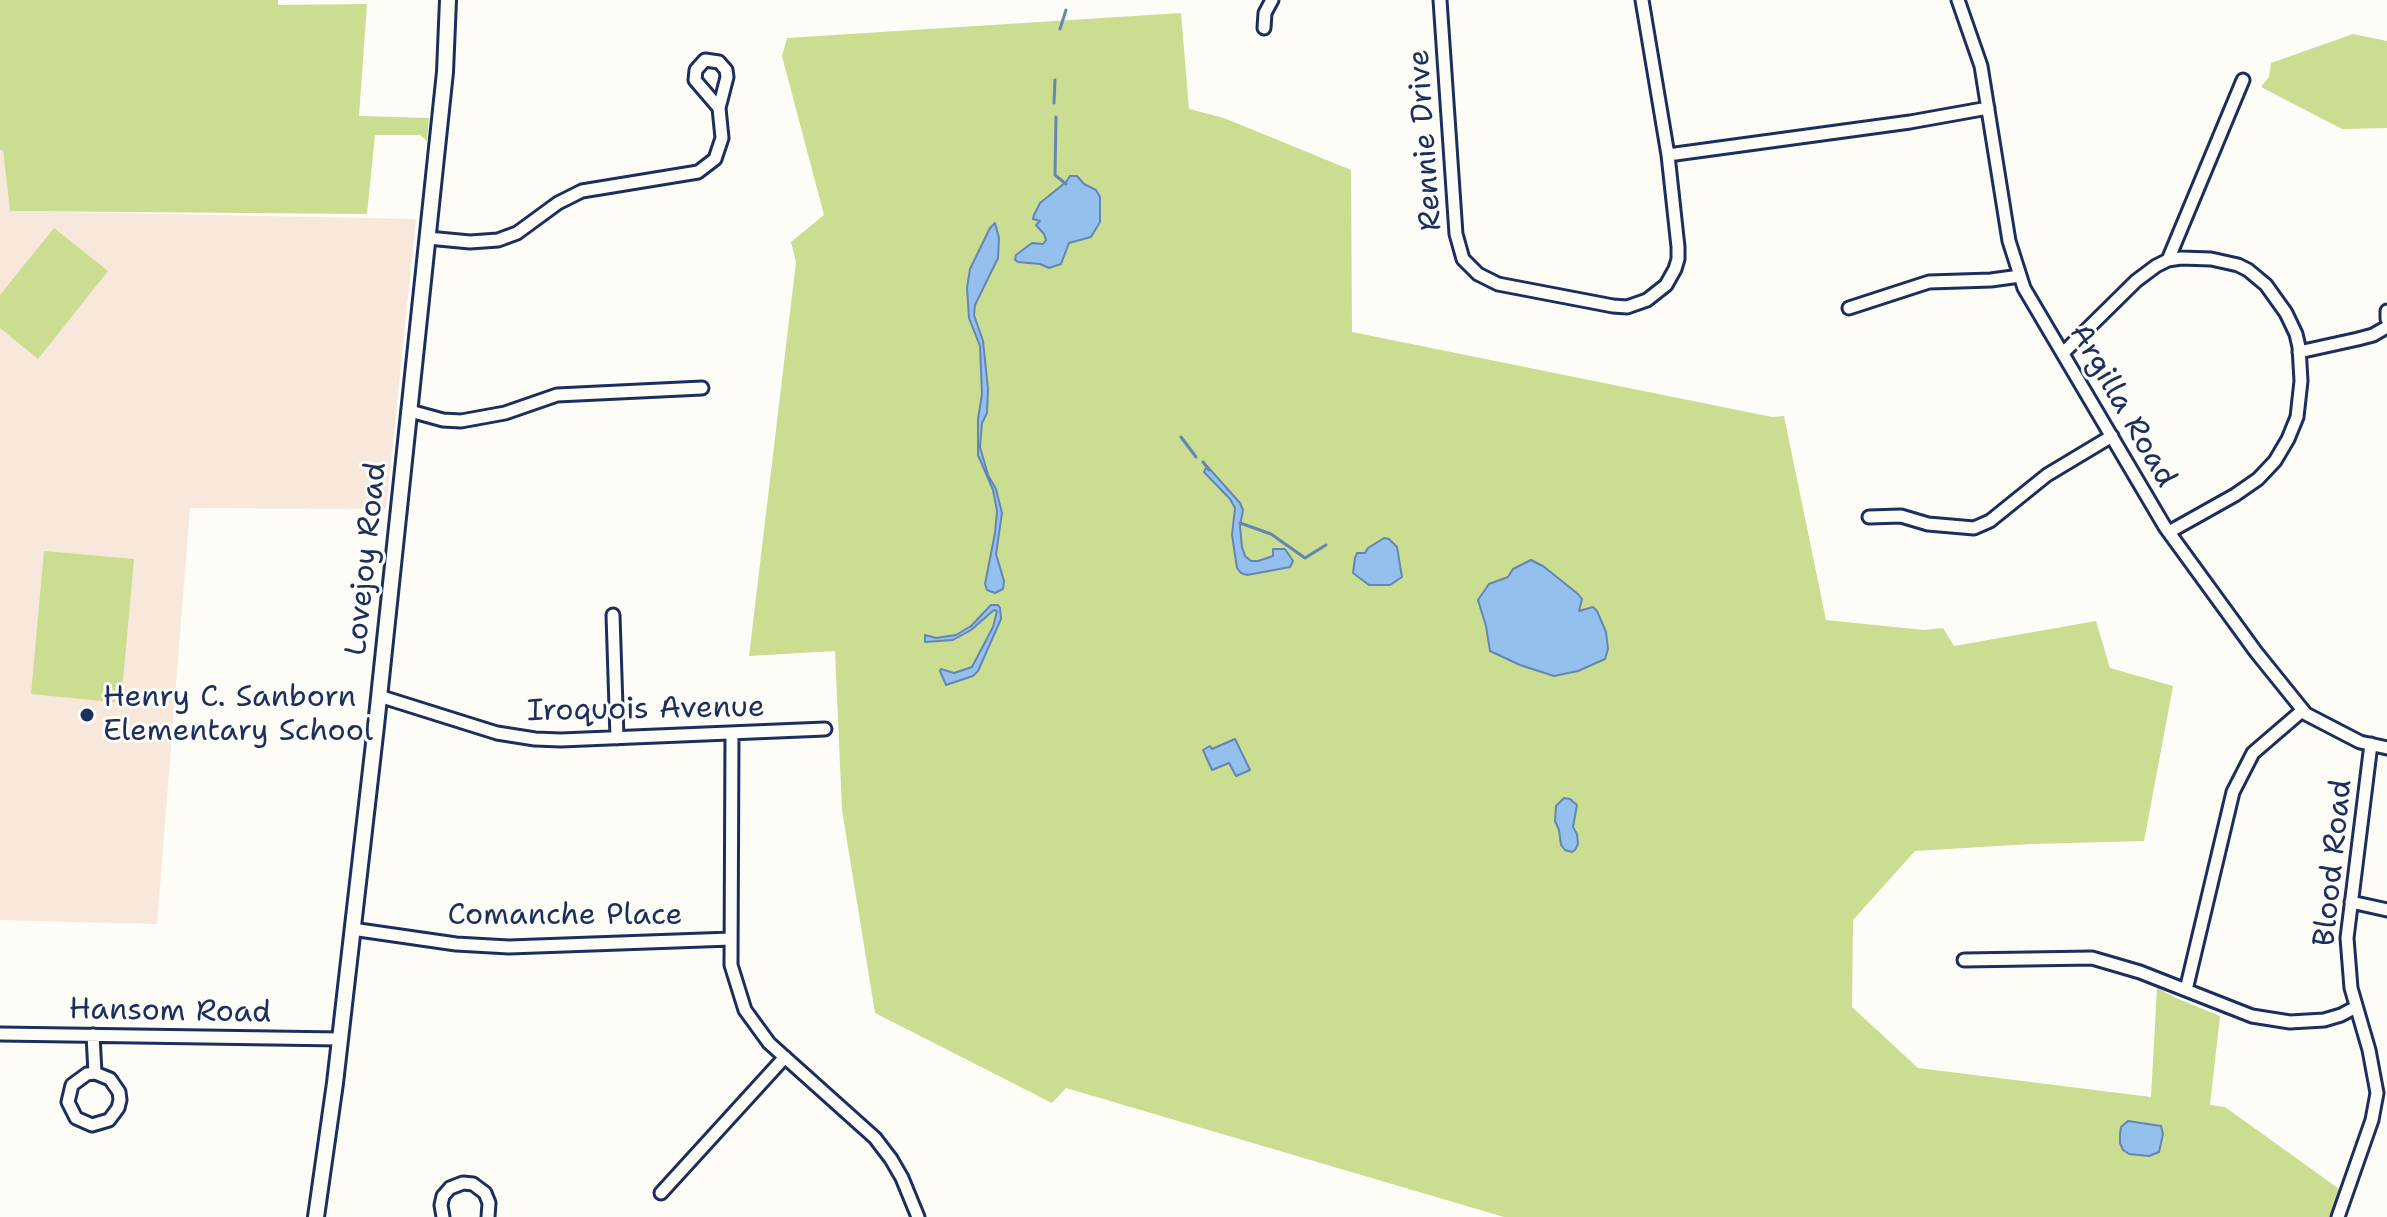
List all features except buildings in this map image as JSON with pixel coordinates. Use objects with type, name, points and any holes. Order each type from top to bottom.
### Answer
[{"type":"main road","name":"Lovejoy Road","points":[[316,1217],[340,1039],[410,411],[445,72],[448,0]]},
{"type":"street","points":[[1264,28],[1265,13],[1272,0]]},
{"type":"street","name":"Rennie Drive","points":[[1440,0],[1456,234],[1463,259],[1478,274],[1498,284],[1627,307],[1647,300],[1666,285],[1678,259],[1668,155],[1642,0]]},
{"type":"street","name":"Argilla Road","points":[[1958,0],[1976,48],[2009,241],[2024,288],[2169,532],[2209,590],[2303,710],[2346,736],[2387,748]]},
{"type":"street","points":[[2168,260],[2243,80]]},
{"type":"street","points":[[428,238],[470,242],[498,240],[517,233],[558,203],[582,191],[698,172],[710,164],[721,145],[719,108]]},
{"type":"street","points":[[1668,155],[1910,122],[1988,108]]},
{"type":"street","points":[[2063,353],[2136,281],[2168,260],[2225,261],[2248,270],[2266,285],[2281,304],[2296,334],[2299,352],[2299,405],[2293,428],[2282,450],[2258,479],[2169,532]]},
{"type":"street","points":[[1849,308],[1929,282],[2020,276]]},
{"type":"street","points":[[2387,311],[2387,319]]},
{"type":"street","points":[[2299,352],[2358,339],[2387,327]]},
{"type":"street","points":[[410,411],[443,420],[461,421],[505,413],[557,395],[702,388]]},
{"type":"street","points":[[1869,517],[1901,516],[1928,524],[1974,528],[1990,521],[2047,475],[2112,436]]},
{"type":"street","points":[[613,615],[617,738]]},
{"type":"street","name":"Iroquois Avenue","points":[[379,696],[516,737],[561,740],[825,729]]},
{"type":"street","points":[[2186,990],[2233,792],[2253,753],[2303,710]]},
{"type":"street","points":[[732,733],[731,965],[745,1010],[769,1043],[875,1138],[902,1178],[918,1217]]},
{"type":"street","name":"Blood Road","points":[[2338,1217],[2372,1120],[2377,1093],[2369,1050],[2356,1007],[2348,965],[2347,938],[2371,744]]},
{"type":"street","points":[[2351,902],[2387,910]]},
{"type":"street","name":"Comanche Place","points":[[352,929],[456,944],[509,947],[731,939]]},
{"type":"street","points":[[1964,960],[2092,958],[2118,964],[2252,1016],[2290,1022],[2324,1020],[2356,1007]]},
{"type":"street","name":"Hansom Road","points":[[0,1034],[340,1039]]},
{"type":"street","points":[[93,1035],[95,1073]]},
{"type":"street","points":[[661,1193],[785,1057]]},
{"type":"street","points":[[95,1073],[110,1079],[119,1092],[120,1100],[109,1120],[92,1125],[76,1118],[68,1102],[72,1085],[87,1074],[95,1073]]},
{"type":"street","points":[[441,1216],[441,1200],[446,1192],[454,1185],[468,1183],[478,1186],[485,1193],[489,1203],[488,1217]]},
{"type":"shaded area","name":"Henry C. Sanborn Elementary School","points":[[3,149],[10,211],[416,219],[386,509],[190,508],[157,924],[0,920],[0,150]]},
{"type":"green space","points":[[0,0],[278,0],[278,5],[367,4],[359,116],[429,118],[427,141],[420,135],[375,135],[367,214],[10,211],[3,150],[0,150]]},
{"type":"green space","points":[[1181,13],[1189,109],[1224,118],[1351,170],[1352,332],[1772,417],[1784,416],[1826,620],[1924,630],[1943,628],[1954,646],[2096,621],[2110,668],[2173,686],[2144,841],[1915,851],[1853,920],[1852,1007],[1918,1068],[2151,1097],[2157,988],[2220,1016],[2210,1105],[2225,1107],[2342,1191],[2332,1217],[1504,1217],[1066,1088],[1052,1103],[875,1013],[842,810],[835,651],[749,656],[796,262],[791,242],[824,215],[782,56],[787,38]]},
{"type":"green space","points":[[2353,34],[2387,41],[2387,128],[2342,129],[2261,87],[2269,77],[2271,63]]},
{"type":"green space","points":[[54,228],[108,271],[38,359],[0,328],[0,295]]},
{"type":"green space","points":[[44,551],[134,559],[121,703],[31,694]]},
{"type":"water","points":[[1070,176],[1077,176],[1096,190],[1100,197],[1100,222],[1091,237],[1069,243],[1061,264],[1049,268],[1018,262],[1016,255],[1032,243],[1043,244],[1046,240],[1036,225],[1040,221],[1033,219],[1034,215],[1040,203]]},
{"type":"water","points":[[995,223],[999,238],[998,258],[975,305],[974,315],[983,341],[988,389],[980,447],[1002,513],[996,554],[1004,581],[1003,589],[995,593],[987,590],[985,584],[997,511],[993,490],[978,455],[982,394],[980,346],[969,318],[967,288],[970,269]]},
{"type":"water","points":[[1207,466],[1243,510],[1240,526],[1245,556],[1251,561],[1258,561],[1273,556],[1273,549],[1285,549],[1293,561],[1290,567],[1247,575],[1241,573],[1237,568],[1232,535],[1235,508],[1204,472]]},
{"type":"water","points":[[1384,538],[1397,547],[1402,577],[1390,585],[1369,585],[1353,573],[1355,558],[1357,553],[1365,553]]},
{"type":"water","points":[[1531,560],[1578,594],[1582,599],[1579,611],[1593,607],[1597,611],[1606,632],[1608,649],[1605,659],[1578,671],[1554,676],[1490,651],[1478,600],[1489,584],[1508,577],[1513,569]]},
{"type":"water","points":[[991,605],[998,605],[1001,619],[978,671],[973,676],[946,685],[941,669],[954,673],[972,667],[993,627],[997,611],[994,610],[971,630],[953,640],[925,642],[925,635],[936,638],[956,635],[971,626]]},
{"type":"water","points":[[1235,739],[1250,770],[1236,776],[1229,763],[1212,770],[1203,750]]},
{"type":"water","points":[[1564,798],[1577,805],[1573,827],[1578,844],[1572,852],[1561,845],[1555,821],[1556,806]]},
{"type":"water","points":[[2128,1121],[2161,1126],[2163,1134],[2159,1152],[2149,1156],[2129,1154],[2123,1150],[2121,1127]]},
{"type":"waterway","points":[[1060,29],[1066,10]]},
{"type":"waterway","points":[[1054,103],[1055,80]]},
{"type":"waterway","points":[[1056,117],[1055,175],[1066,184]]},
{"type":"waterway","points":[[1181,437],[1196,457]]},
{"type":"waterway","points":[[1203,462],[1209,470]]},
{"type":"waterway","points":[[1240,523],[1271,534],[1305,558],[1326,545]]},
{"type":"place","name":"Henry C. Sanborn Elementary School","points":[[87,715]]}]
